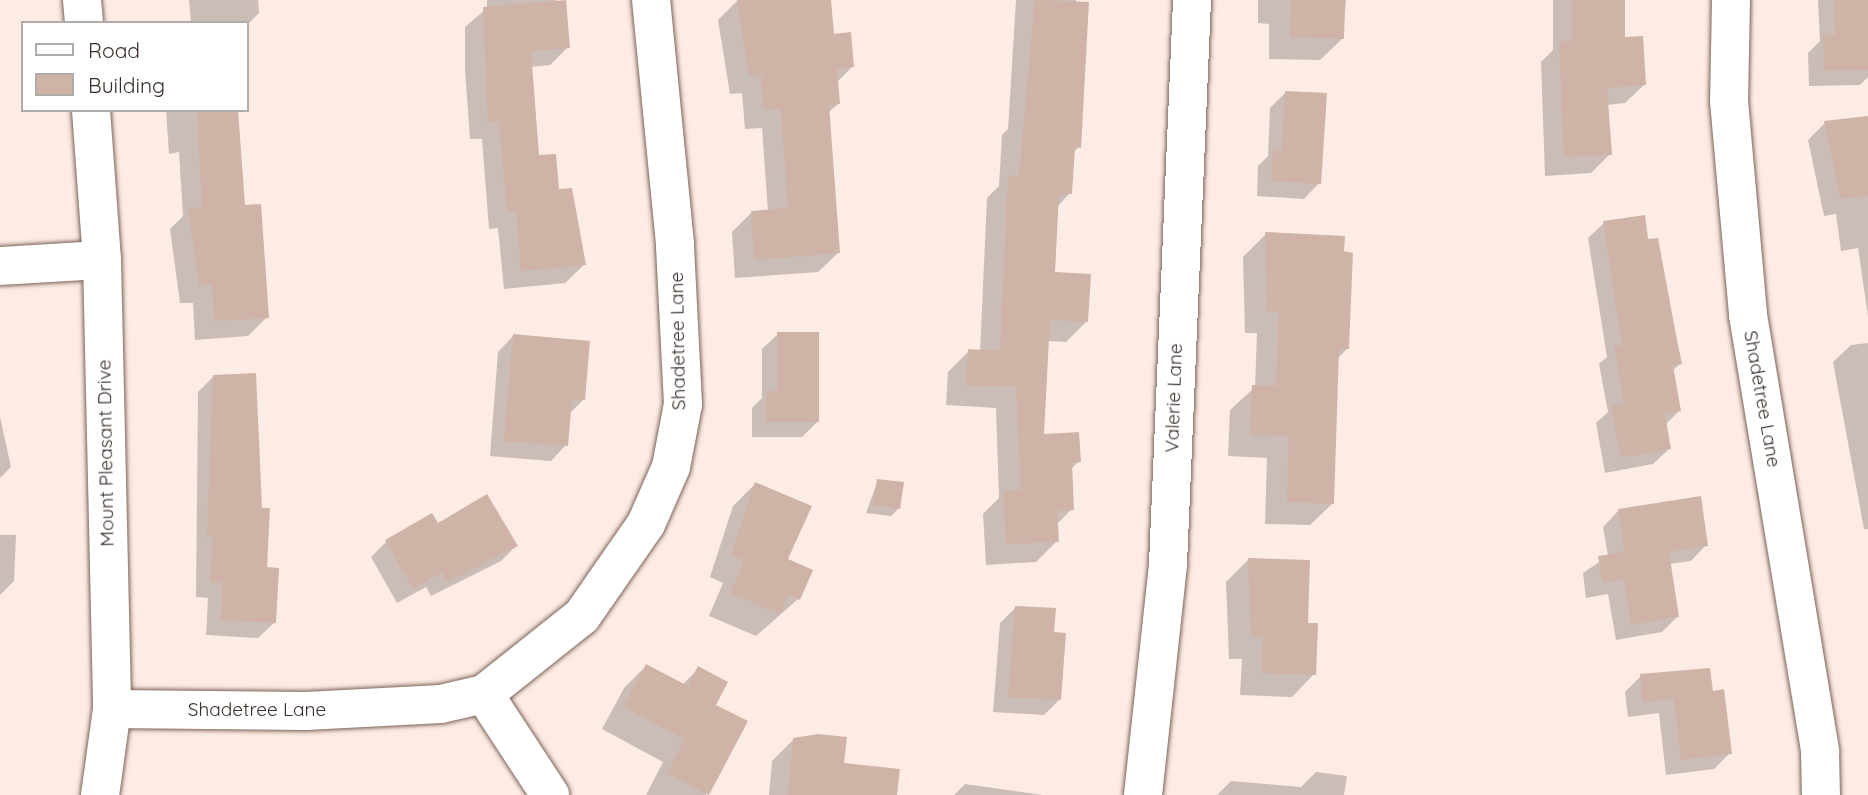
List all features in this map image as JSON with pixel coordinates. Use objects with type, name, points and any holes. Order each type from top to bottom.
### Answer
[{"type":"street","points":[[82,0],[84,21]]},
{"type":"street","name":"Shadetree Lane","points":[[112,709],[386,709],[484,694],[582,616],[646,524],[670,467],[683,404],[675,244],[651,0]]},
{"type":"street","name":"Valerie Lane","points":[[1143,795],[1168,564],[1192,0]]},
{"type":"street","name":"Shadetree Lane","points":[[1731,0],[1729,101],[1748,314],[1818,738],[1821,795]]},
{"type":"street","name":"Mount Pleasant Drive","points":[[91,112],[102,260],[112,709],[100,795]]},
{"type":"street","points":[[0,266],[102,260]]},
{"type":"street","points":[[484,694],[550,795]]},
{"type":"building","points":[[566,0],[570,48],[531,51],[539,155],[556,154],[559,189],[572,188],[586,265],[521,271],[516,210],[507,211],[499,121],[488,122],[483,7]]},
{"type":"building","points":[[737,0],[831,0],[834,34],[851,32],[854,67],[837,69],[840,104],[829,105],[840,253],[754,260],[751,211],[788,208],[781,109],[764,110],[761,75],[749,75]]},
{"type":"building","points":[[1035,0],[1089,2],[1081,148],[1075,147],[1072,194],[1059,194],[1055,272],[1091,274],[1088,322],[1050,320],[1044,434],[1079,432],[1081,462],[1072,463],[1074,510],[1057,511],[1059,542],[1006,544],[1003,491],[1021,490],[1016,387],[966,385],[968,349],[1000,351],[1008,175],[1019,176]]},
{"type":"building","points":[[1291,0],[1345,0],[1344,39],[1290,37]]},
{"type":"building","points":[[1572,0],[1625,0],[1625,37],[1643,36],[1646,85],[1607,88],[1612,155],[1564,157],[1559,41],[1572,41]]},
{"type":"building","points":[[1834,0],[1868,0],[1868,70],[1824,71],[1823,36],[1835,35]]},
{"type":"building","points":[[1285,91],[1327,93],[1321,184],[1271,181],[1273,149],[1282,149]]},
{"type":"building","points":[[197,112],[238,112],[245,205],[261,204],[269,318],[214,321],[212,284],[199,285],[188,208],[202,207]]},
{"type":"building","points":[[1868,116],[1868,196],[1841,199],[1824,121]]},
{"type":"building","points":[[1645,215],[1648,239],[1658,238],[1682,364],[1673,366],[1681,411],[1665,414],[1671,449],[1621,458],[1611,406],[1624,404],[1614,347],[1622,345],[1603,221]]},
{"type":"building","points":[[1265,232],[1345,236],[1344,251],[1353,253],[1349,349],[1339,349],[1334,504],[1287,502],[1289,436],[1250,435],[1252,385],[1276,386],[1279,312],[1267,311]]},
{"type":"building","points":[[777,332],[819,332],[819,422],[766,422],[767,391],[777,391]]},
{"type":"building","points":[[513,334],[590,341],[585,400],[572,399],[568,446],[504,441]]},
{"type":"building","points":[[256,373],[262,508],[270,508],[267,567],[279,568],[276,623],[221,620],[223,583],[210,582],[213,537],[207,536],[213,375]]},
{"type":"building","points":[[877,479],[904,482],[900,509],[873,505]]},
{"type":"building","points":[[755,482],[812,506],[788,559],[813,570],[800,600],[788,595],[780,614],[730,593],[744,561],[731,555]]},
{"type":"building","points":[[487,494],[518,546],[447,582],[442,572],[413,589],[385,540],[432,513],[438,523]]},
{"type":"building","points":[[1701,496],[1708,546],[1669,552],[1679,617],[1631,625],[1624,579],[1602,583],[1598,556],[1625,552],[1618,509]]},
{"type":"building","points":[[1248,558],[1310,560],[1308,623],[1318,623],[1316,675],[1262,673],[1263,637],[1251,637]]},
{"type":"building","points":[[1015,606],[1056,608],[1054,632],[1066,633],[1061,700],[1008,697]]},
{"type":"building","points":[[646,664],[688,686],[698,666],[728,682],[716,705],[748,721],[709,795],[667,773],[685,739],[623,707]]},
{"type":"building","points":[[1710,668],[1713,691],[1724,689],[1732,754],[1681,760],[1674,699],[1643,702],[1640,674]]},
{"type":"building","points":[[818,734],[847,737],[844,763],[900,769],[897,795],[788,795],[793,738]]}]
